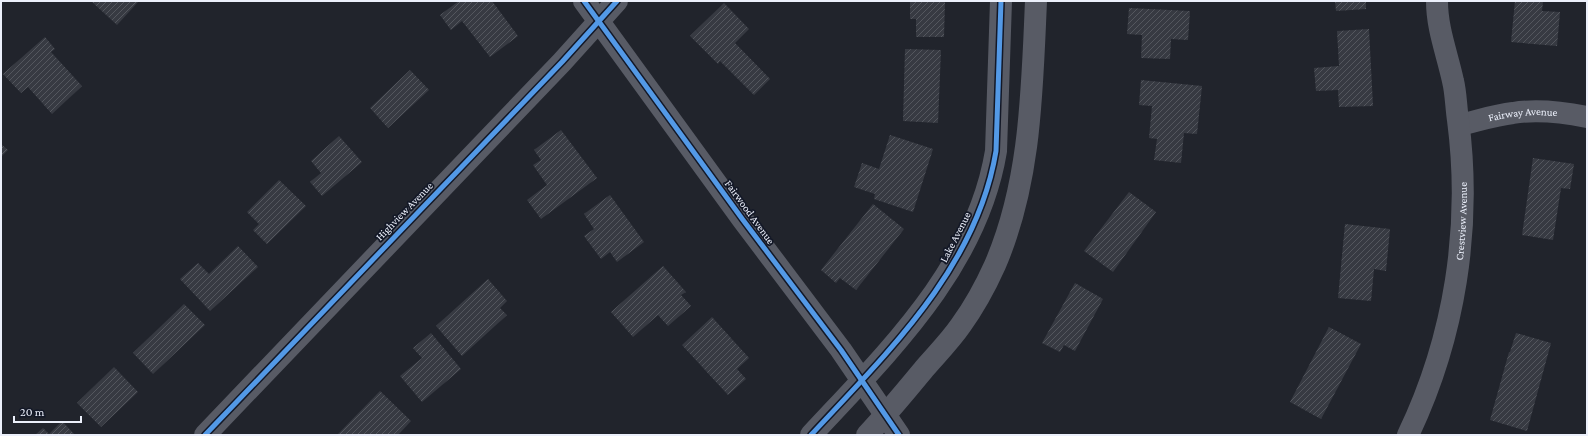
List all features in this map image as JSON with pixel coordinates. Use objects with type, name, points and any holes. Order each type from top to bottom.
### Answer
[{"type":"street","name":"Fairwood Avenue","points":[[584,1],[738,214],[841,350],[899,435]]},
{"type":"street","name":"Highview Avenue","points":[[205,435],[562,62],[617,1]]},
{"type":"street","name":"Lake Avenue","points":[[811,435],[862,380],[914,320],[938,288],[958,255],[985,197],[996,151],[1001,1]]},
{"type":"street","points":[[867,435],[886,415],[961,325],[979,297],[992,272],[1007,234],[1022,179],[1029,128],[1036,1]]},
{"type":"street","name":"Crestview Avenue","points":[[1408,435],[1437,364],[1449,324],[1456,284],[1462,226],[1463,188],[1459,125],[1453,82],[1437,19],[1436,1]]},
{"type":"street","name":"Fairway Avenue","points":[[1459,125],[1513,113],[1538,111],[1563,112],[1587,116]]},
{"type":"building","points":[[91,1],[139,1],[117,25]]},
{"type":"building","points":[[459,1],[492,1],[518,36],[490,57],[462,21],[451,30],[440,15]]},
{"type":"building","points":[[910,1],[945,1],[944,37],[916,37],[916,19],[910,19]]},
{"type":"building","points":[[1335,1],[1366,1],[1366,9],[1336,11]]},
{"type":"building","points":[[1515,1],[1543,1],[1542,11],[1560,12],[1557,46],[1511,42]]},
{"type":"building","points":[[724,3],[749,29],[735,43],[770,79],[754,95],[720,61],[718,64],[690,36]]},
{"type":"building","points":[[1129,8],[1190,11],[1188,40],[1171,39],[1170,59],[1141,58],[1142,35],[1127,34]]},
{"type":"building","points":[[1369,29],[1373,106],[1339,107],[1338,90],[1316,91],[1314,68],[1339,66],[1337,31]]},
{"type":"building","points":[[45,37],[55,49],[51,52],[82,86],[52,114],[28,87],[21,93],[3,74]]},
{"type":"building","points":[[905,49],[941,50],[938,123],[903,121]]},
{"type":"building","points":[[410,70],[429,90],[388,128],[370,108]]},
{"type":"building","points":[[1141,80],[1202,86],[1197,134],[1184,133],[1181,163],[1154,160],[1157,139],[1149,138],[1152,106],[1139,105]]},
{"type":"building","points":[[561,130],[597,178],[541,219],[527,200],[547,185],[533,165],[541,160],[534,150]]},
{"type":"building","points":[[890,135],[933,149],[913,212],[874,199],[875,194],[854,187],[862,163],[879,169]]},
{"type":"building","points":[[339,136],[362,162],[322,196],[310,182],[321,173],[311,161]]},
{"type":"building","points":[[1,144],[8,150],[1,157]]},
{"type":"building","points":[[1533,158],[1574,164],[1570,189],[1561,188],[1553,240],[1522,235]]},
{"type":"building","points":[[279,180],[306,206],[267,244],[253,230],[259,224],[247,212]]},
{"type":"building","points":[[1129,192],[1156,212],[1113,272],[1084,251]]},
{"type":"building","points":[[610,195],[644,242],[617,262],[610,252],[601,259],[584,236],[594,229],[584,214]]},
{"type":"building","points":[[873,204],[904,229],[856,290],[840,278],[836,283],[821,270]]},
{"type":"building","points":[[1345,224],[1390,229],[1386,271],[1374,269],[1371,301],[1338,298]]},
{"type":"building","points":[[238,246],[258,267],[210,311],[180,279],[198,263],[209,274]]},
{"type":"building","points":[[663,266],[686,292],[681,295],[691,306],[668,326],[658,315],[633,337],[611,312]]},
{"type":"building","points":[[488,279],[507,301],[500,308],[507,315],[462,356],[436,326]]},
{"type":"building","points":[[1075,283],[1103,299],[1075,351],[1064,345],[1060,352],[1042,343]]},
{"type":"building","points":[[184,304],[205,325],[153,374],[133,353]]},
{"type":"building","points":[[712,317],[749,358],[737,369],[746,379],[728,395],[682,345]]},
{"type":"building","points":[[1329,327],[1361,344],[1321,419],[1290,402]]},
{"type":"building","points":[[431,333],[461,369],[422,402],[400,376],[422,358],[413,348]]},
{"type":"building","points":[[1516,333],[1551,343],[1527,431],[1490,420],[1509,352]]},
{"type":"building","points":[[114,367],[138,392],[101,427],[77,403]]},
{"type":"building","points":[[380,391],[411,421],[398,435],[337,435]]},
{"type":"building","points":[[62,421],[75,435],[35,435],[43,428],[49,434]]},
{"type":"cycle path","points":[[584,1],[743,220],[841,350],[899,435]]},
{"type":"cycle path","points":[[205,435],[562,62],[617,1]]},
{"type":"cycle path","points":[[811,435],[870,372],[925,305],[949,270],[970,233],[986,193],[996,151],[1001,1]]}]
